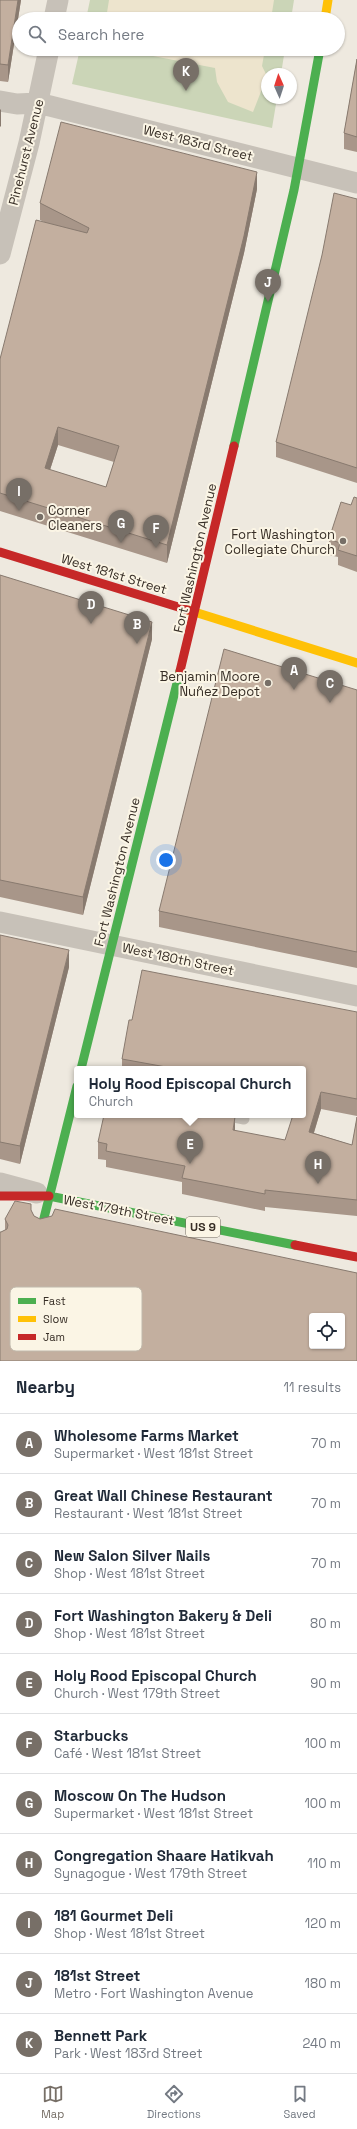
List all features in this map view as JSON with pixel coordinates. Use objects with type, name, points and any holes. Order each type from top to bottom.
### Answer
[{"type":"main road","points":[[326,12],[328,0]]},
{"type":"main road","name":"Fort Washington Avenue","points":[[82,1066],[195,613],[299,168],[319,56]]},
{"type":"main road","name":"West 181st Street","points":[[0,552],[357,663]]},
{"type":"main road","points":[[43,1222],[74,1098]]},
{"type":"main road","name":"US 9","points":[[0,1196],[50,1196]]},
{"type":"main road","name":"West 179th Street","points":[[50,1196],[357,1257]]},
{"type":"street","points":[[55,12],[58,0]]},
{"type":"street","name":"Pinehurst Avenue","points":[[0,254],[38,103],[48,56]]},
{"type":"street","name":"West 183rd Street","points":[[0,101],[17,104],[38,103],[357,183]]},
{"type":"street","name":"West 180th Street","points":[[0,922],[357,996]]},
{"type":"street","name":"West 179th Street","points":[[0,1183],[50,1196]]},
{"type":"lane","points":[[239,1118],[244,1119]]},
{"type":"green space","points":[[90,0],[294,0],[292,12],[87,12]]},
{"type":"green space","points":[[78,56],[284,56],[282,68],[261,68],[261,104],[276,104],[272,128],[72,84]]},
{"type":"shaded area","points":[[109,0],[274,0],[272,12],[107,12]]},
{"type":"shaded area","points":[[153,56],[264,56],[263,68],[261,68],[261,91],[253,112],[228,102],[217,82],[215,68]]},
{"type":"building","points":[[0,0],[18,0],[16,12],[12,12],[12,39],[8,65],[0,64]]},
{"type":"building","points":[[357,59],[357,137],[344,133]]},
{"type":"building","points":[[61,122],[257,172],[244,236],[167,545],[0,493],[0,359],[36,220],[87,233],[89,228],[40,203]],"holes":[[[58,427],[119,446],[106,487],[45,468]]]},
{"type":"building","points":[[334,193],[357,199],[357,468],[276,442],[322,255]]},
{"type":"building","name":"Fort Washington Collegiate Church","points":[[354,497],[357,498],[357,556],[338,550],[340,543],[329,539],[341,502],[351,505]]},
{"type":"building","points":[[0,575],[152,622],[83,897],[0,880]]},
{"type":"building","points":[[224,649],[357,690],[357,952],[159,911]]},
{"type":"building","points":[[0,935],[69,950],[20,1146],[0,1142]]},
{"type":"building","points":[[142,970],[357,1012],[357,1099],[321,1092],[309,1132],[352,1145],[357,1117],[357,1200],[265,1190],[265,1194],[182,1178],[185,1166],[106,1151],[107,1144],[98,1142],[103,1118],[235,1118],[233,1130],[285,1140],[292,1118],[306,1118],[306,1066],[160,1066],[122,1059],[129,1020],[132,1020]]},
{"type":"building","points":[[15,1201],[31,1204],[31,1210],[34,1216],[40,1219],[52,1216],[55,1209],[357,1273],[357,1361],[0,1361],[0,1232],[7,1229],[8,1225],[5,1219]]},
{"type":"traffic: fast","points":[[234,446],[294,190],[319,56]]},
{"type":"traffic: fast","points":[[82,1066],[180,671]]},
{"type":"traffic: fast","points":[[43,1222],[74,1098]]},
{"type":"traffic: fast","points":[[49,1196],[295,1245]]},
{"type":"traffic: slow","points":[[326,12],[328,0]]},
{"type":"traffic: slow","points":[[188,610],[357,663]]},
{"type":"traffic: jam","points":[[180,671],[234,446]]},
{"type":"traffic: jam","points":[[0,552],[188,610]]},
{"type":"traffic: jam","points":[[0,1196],[49,1196]]},
{"type":"traffic: jam","points":[[295,1245],[357,1257]]},
{"type":"place","name":"Bennett Park","points":[[186,91]]},
{"type":"place","name":"181st Street","points":[[268,302]]},
{"type":"place","name":"181 Gourmet Deli","points":[[19,511]]},
{"type":"place","name":"Corner Cleaners","points":[[40,517]]},
{"type":"place","name":"Fort Washington Collegiate Church","points":[[343,541]]},
{"type":"place","name":"Moscow On The Hudson","points":[[121,543]]},
{"type":"place","name":"Starbucks","points":[[156,548]]},
{"type":"place","name":"Fort Washington Bakery & Deli","points":[[91,624]]},
{"type":"place","name":"Great Wall Chinese Restaurant","points":[[137,644]]},
{"type":"place","name":"Benjamin Moore Nuñez Depot","points":[[268,683]]},
{"type":"place","name":"Wholesome Farms Market","points":[[294,690]]},
{"type":"place","name":"New Salon Silver Nails","points":[[330,703]]},
{"type":"place","name":"Holy Rood Episcopal Church","points":[[190,1164]]},
{"type":"place","name":"Congregation Shaare Hatikvah","points":[[318,1184]]}]
